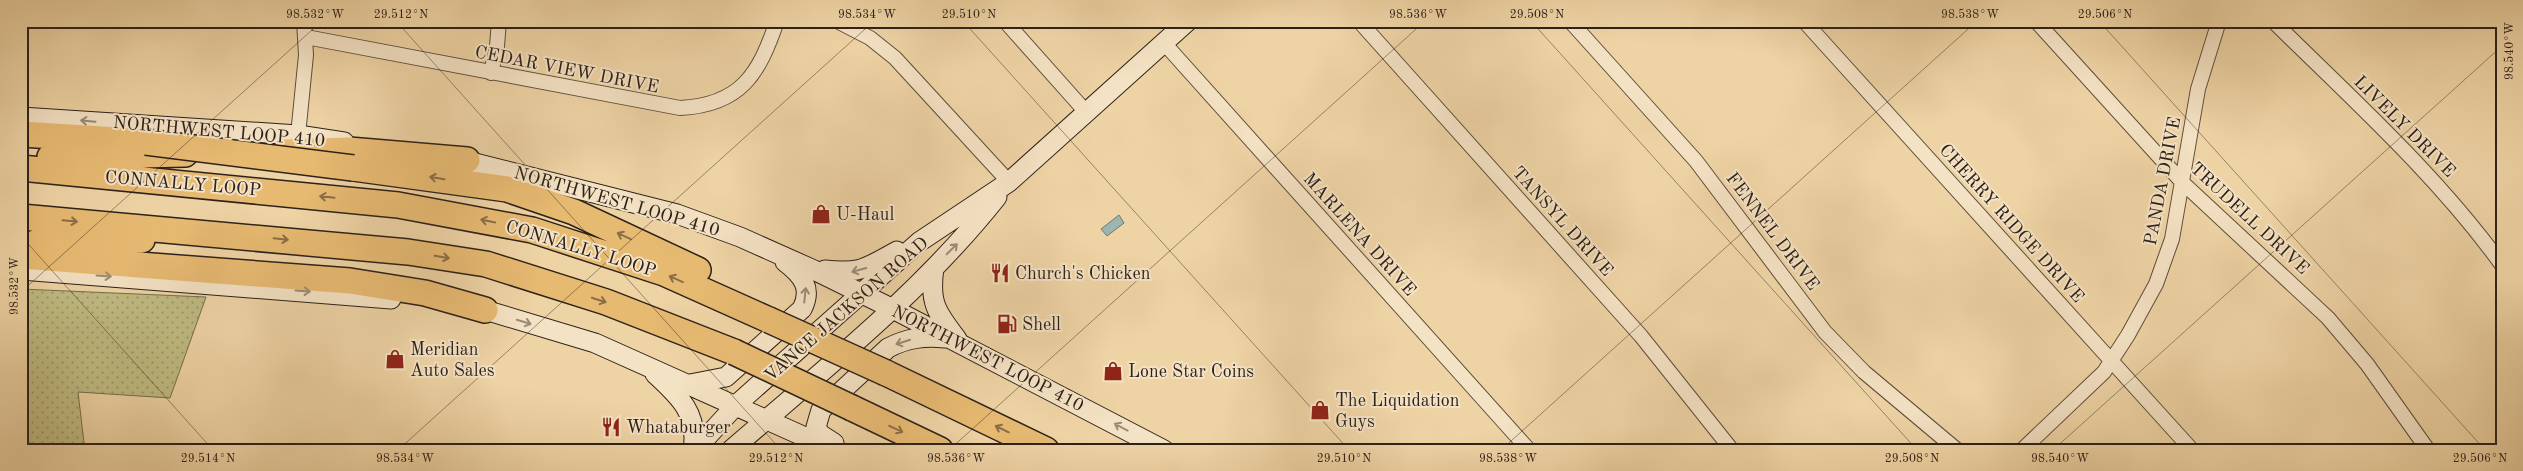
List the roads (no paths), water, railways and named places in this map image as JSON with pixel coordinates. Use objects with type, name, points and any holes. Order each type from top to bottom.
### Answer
[{"type":"highway","points":[[21,134],[146,142],[507,189],[565,209],[734,288],[773,316],[1046,450]]},
{"type":"highway","points":[[21,158],[350,150],[467,160]]},
{"type":"highway","name":"CONNALLY LOOP","points":[[21,168],[398,204],[532,230],[664,273],[773,316]]},
{"type":"highway","points":[[21,217],[408,252],[486,264],[615,305],[734,352],[940,450]]},
{"type":"highway","points":[[21,243],[104,242],[232,235]]},
{"type":"highway","points":[[21,256],[350,281],[426,293],[485,310]]},
{"type":"main road","name":"VANCE JACKSON ROAD","points":[[694,450],[736,405],[863,294],[919,242],[1009,182],[1188,21]]},
{"type":"main road","name":"NORTHWEST LOOP 410","points":[[21,117],[298,135],[467,160],[676,214],[771,250],[814,270],[956,341],[1164,450]]},
{"type":"main road","name":"VANCE JACKSON ROAD","points":[[731,450],[893,309],[970,231],[1009,182]]},
{"type":"main road","points":[[814,270],[859,271],[877,264],[896,251],[919,242]]},
{"type":"main road","points":[[690,384],[726,376],[802,309],[806,300],[807,288],[804,279],[771,250]]},
{"type":"main road","points":[[934,268],[932,284],[934,305],[956,341]]},
{"type":"main road","points":[[21,270],[350,295],[485,310],[595,343],[834,450]]},
{"type":"main road","points":[[846,450],[820,434],[816,427],[821,410],[888,348],[904,341],[926,336],[956,341]]},
{"type":"main road","points":[[643,363],[681,398],[689,409],[694,432],[694,450]]},
{"type":"street","points":[[298,135],[306,37],[304,21]]},
{"type":"street","points":[[491,73],[497,46],[499,21]]},
{"type":"street","name":"CEDAR VIEW DRIVE","points":[[306,37],[665,107],[680,108],[708,105],[733,94],[752,77],[767,52],[777,21]]},
{"type":"street","points":[[837,21],[870,38],[895,58],[1009,182]]},
{"type":"street","points":[[1005,21],[1086,112]]},
{"type":"street","name":"TANSYL DRIVE","points":[[1359,21],[1641,336],[1732,450]]},
{"type":"street","name":"FENNEL DRIVE","points":[[1570,21],[1696,161],[1830,338],[1864,372],[1935,429],[1957,450]]},
{"type":"street","name":"CHERRY RIDGE DRIVE","points":[[1804,21],[2192,450]]},
{"type":"street","name":"TRUDELL DRIVE","points":[[2036,21],[2184,184],[2305,294],[2328,318],[2367,364],[2428,450]]},
{"type":"street","name":"PANDA DRIVE","points":[[2022,450],[2088,390],[2112,362],[2156,284],[2172,239],[2184,184],[2198,89],[2219,21]]},
{"type":"street","name":"LIVELY DRIVE","points":[[2273,21],[2426,172],[2460,210],[2502,265]]},
{"type":"street","name":"MARLENA DRIVE","points":[[1164,43],[1528,450]]},
{"type":"water","points":[[1119,215],[1124,223],[1107,236],[1101,229]]},
{"type":"waterway","points":[[21,446],[23,450]]},
{"type":"place","name":"U-Haul","points":[[821,214]]},
{"type":"place","name":"Church's Chicken","points":[[1000,273]]},
{"type":"place","name":"Shell","points":[[1007,324]]},
{"type":"place","name":"Meridian Auto Sales","points":[[395,359]]},
{"type":"place","name":"Lone Star Coins","points":[[1113,371]]},
{"type":"place","name":"The Liquidation Guys","points":[[1320,410]]},
{"type":"place","name":"Whataburger","points":[[611,427]]}]
